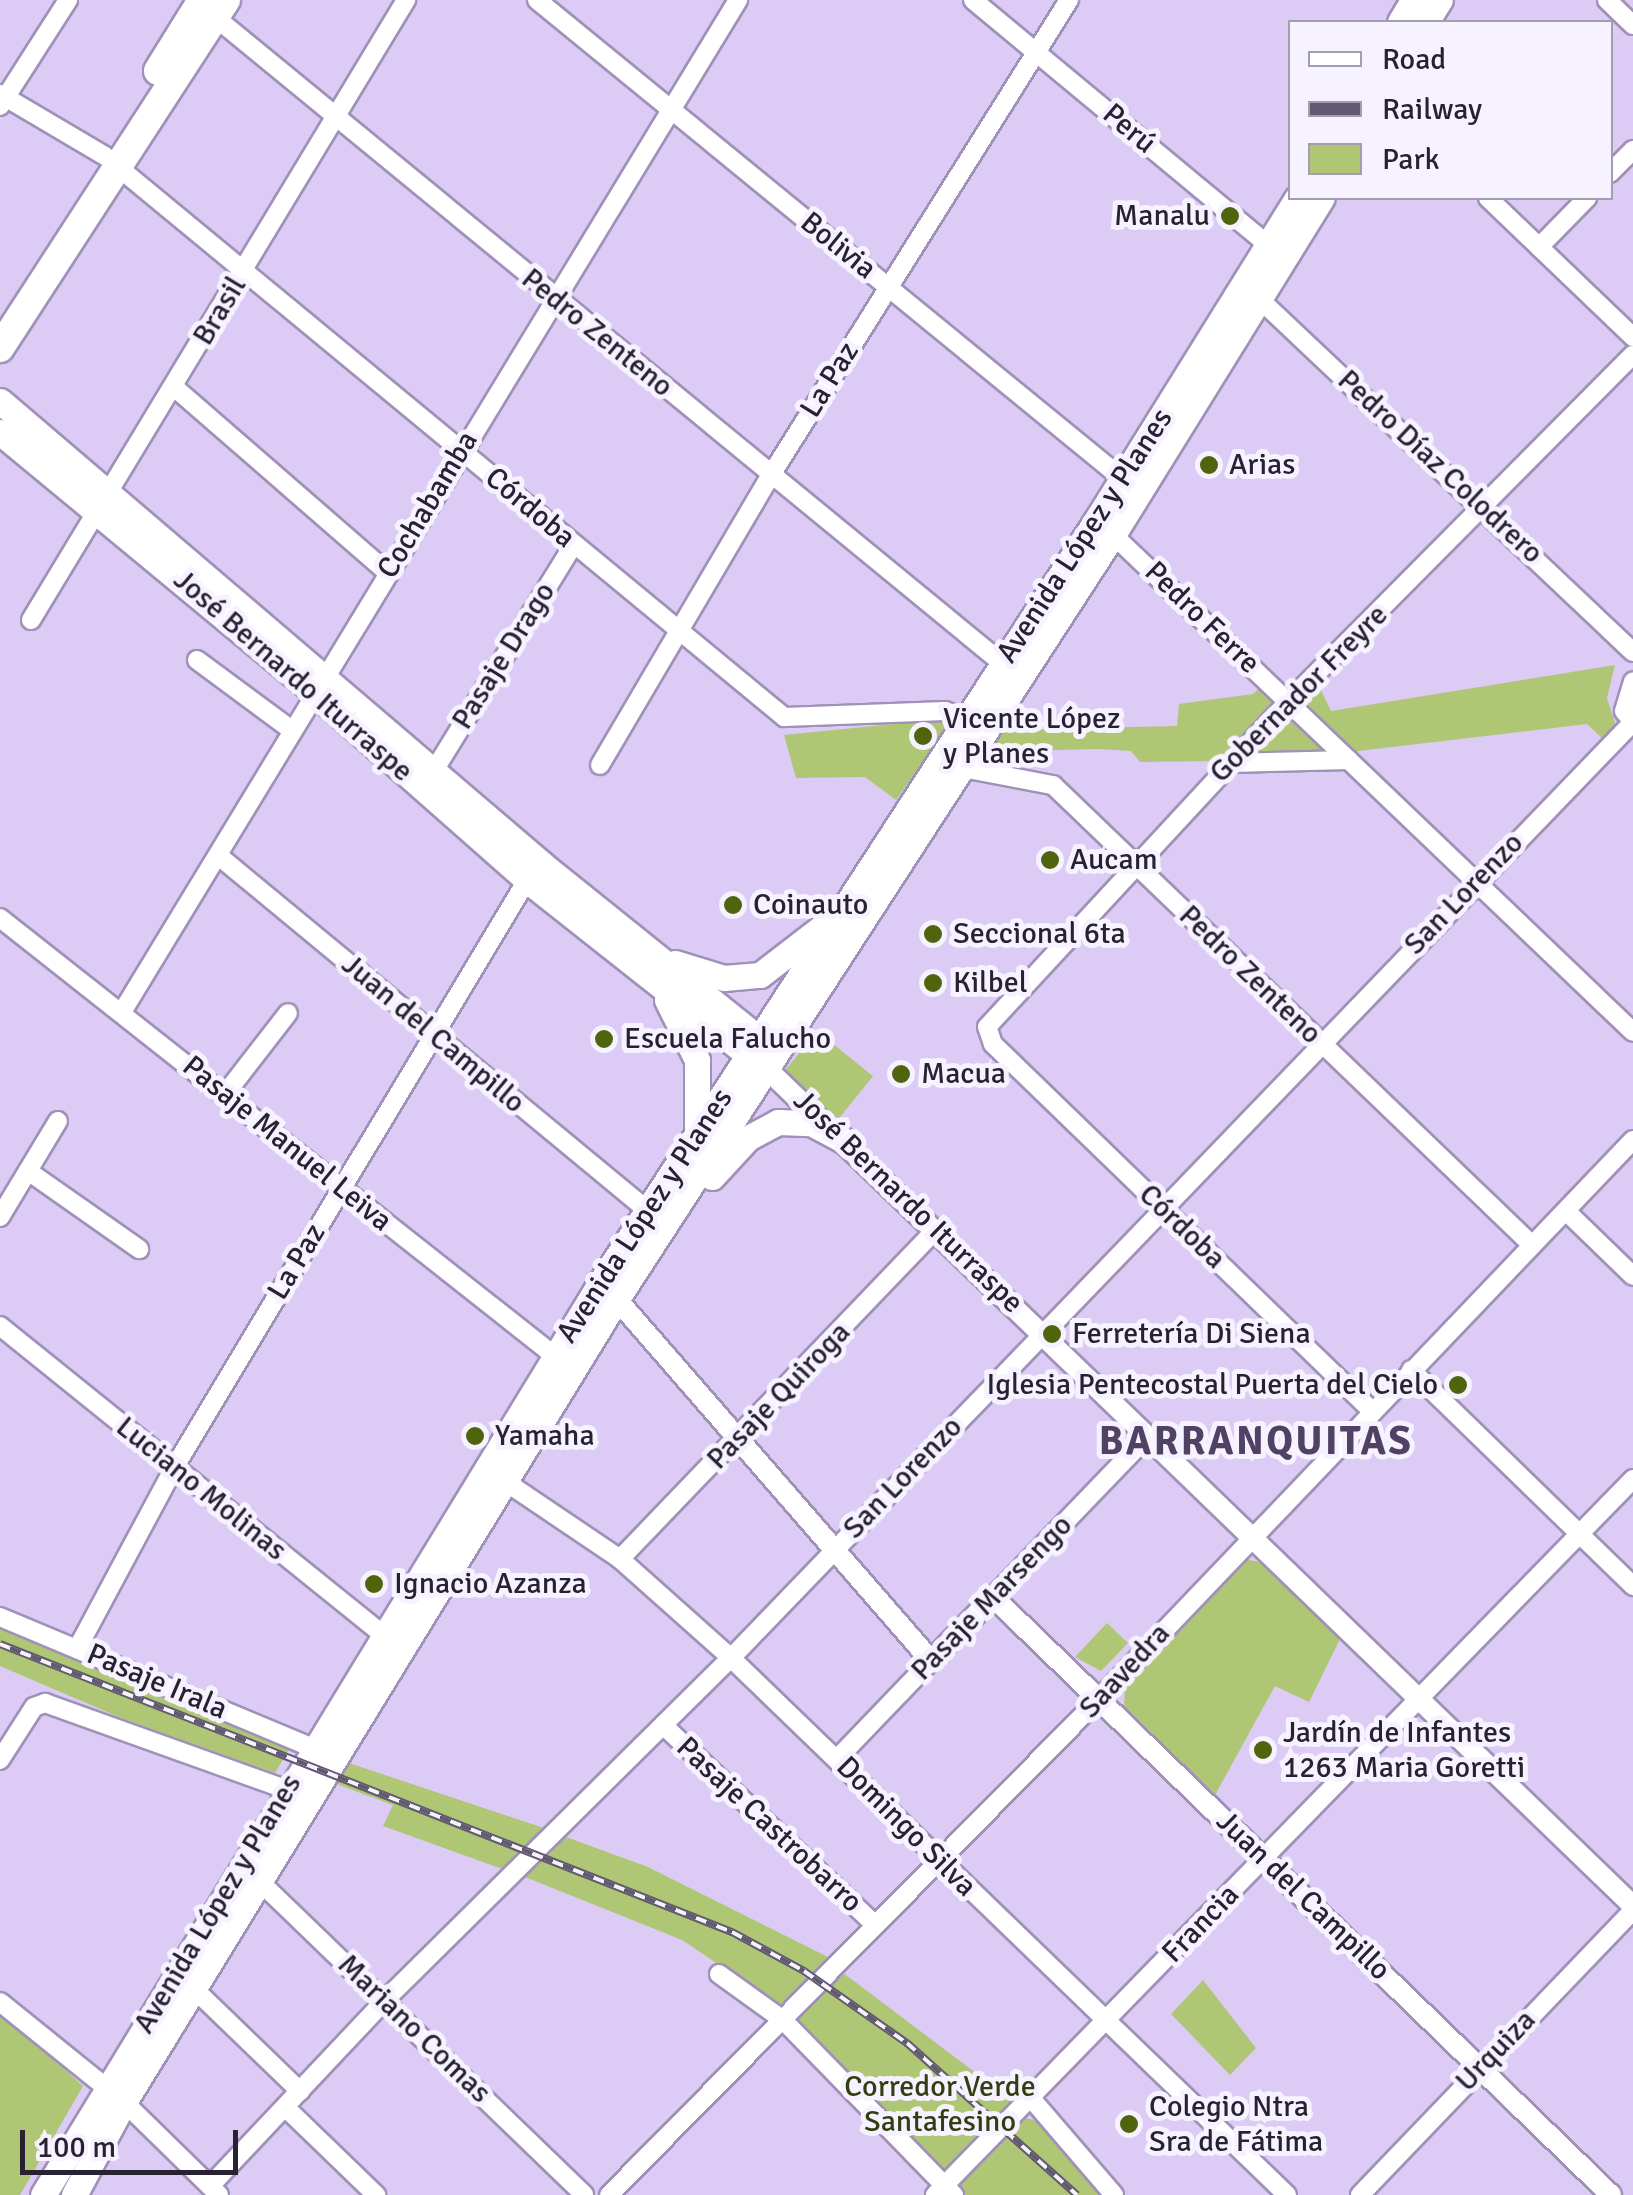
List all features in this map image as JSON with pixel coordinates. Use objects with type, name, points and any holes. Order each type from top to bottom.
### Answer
[{"type":"main road","points":[[0,348],[207,4]]},
{"type":"main road","points":[[0,319],[111,162]]},
{"type":"main road","name":"Avenida López y Planes","points":[[1277,252],[1296,200]]},
{"type":"main road","name":"Avenida López y Planes","points":[[43,2195],[115,2094],[186,1981],[565,1364],[609,1291],[647,1210],[690,1145],[763,1054],[1105,527],[1277,252],[1320,200]]},
{"type":"main road","name":"José Bernardo Iturraspe","points":[[0,401],[105,504],[320,684],[435,769],[633,951],[763,1054]]},
{"type":"main road","name":"José Bernardo Iturraspe","points":[[0,432],[105,504]]},
{"type":"main road","name":"Avenida López y Planes","points":[[977,722],[1002,663],[1105,527]]},
{"type":"main road","name":"José Bernardo Iturraspe","points":[[320,684],[527,880],[633,951]]},
{"type":"main road","name":"Avenida López y Planes","points":[[609,1291],[644,1257],[860,883],[950,766]]},
{"type":"main road","points":[[633,951],[710,976],[760,975],[808,940],[860,883]]},
{"type":"main road","points":[[633,951],[675,1010],[694,1047],[701,1101],[690,1145]]},
{"type":"main road","points":[[644,1257],[758,1130],[803,1120],[845,1141]]},
{"type":"main road","name":"Avenida López y Planes","points":[[251,1874],[288,1790],[313,1748],[393,1643],[506,1482],[565,1364]]},
{"type":"main road","name":"Avenida López y Planes","points":[[74,2195],[115,2094]]},
{"type":"street","points":[[2,99],[68,0]]},
{"type":"street","name":"Brasil","points":[[31,620],[105,504],[406,0]]},
{"type":"street","name":"Bolivia","points":[[537,0],[1131,485]]},
{"type":"street","name":"Cochabamba","points":[[122,1012],[220,858],[387,572],[738,0]]},
{"type":"street","name":"Perú","points":[[973,0],[1277,252]]},
{"type":"street","name":"La Paz","points":[[600,765],[771,475],[1069,0]]},
{"type":"street","points":[[1607,0],[1633,25]]},
{"type":"street","name":"Pedro Zenteno","points":[[207,4],[553,298],[1002,663]]},
{"type":"street","name":"Córdoba","points":[[2,99],[111,162],[680,632],[797,722],[944,712],[977,722]]},
{"type":"street","points":[[1613,170],[1633,150]]},
{"type":"street","points":[[1490,200],[1633,338]]},
{"type":"street","points":[[1539,247],[1585,200]]},
{"type":"street","name":"Pedro Díaz Colodrero","points":[[1252,292],[1485,508],[1633,652]]},
{"type":"street","name":"Gobernador Freyre","points":[[993,1044],[991,1016],[1289,702],[1633,355]]},
{"type":"street","points":[[174,388],[387,572]]},
{"type":"street","name":"Pedro Ferre","points":[[1105,527],[1633,1032]]},
{"type":"street","name":"Pasaje Drago","points":[[435,769],[574,544]]},
{"type":"street","points":[[197,660],[293,731]]},
{"type":"street","name":"San Lorenzo","points":[[214,2190],[284,2107],[385,2000],[732,1658],[1320,1042],[1633,722],[1624,708],[1633,680]]},
{"type":"street","points":[[1229,764],[1349,760]]},
{"type":"street","name":"Pedro Zenteno","points":[[950,766],[1053,785],[1532,1245]]},
{"type":"street","name":"Juan del Campillo","points":[[220,858],[647,1210]]},
{"type":"street","name":"La Paz","points":[[77,1649],[174,1468],[527,880]]},
{"type":"street","name":"Pasaje Manuel Leiva","points":[[0,918],[565,1364]]},
{"type":"street","points":[[226,1094],[288,1013]]},
{"type":"street","name":"Córdoba","points":[[993,1044],[1372,1411]]},
{"type":"street","name":"José Bernardo Iturraspe","points":[[763,1054],[936,1231],[1633,1908]]},
{"type":"street","points":[[0,1217],[58,1122]]},
{"type":"street","name":"Saavedra","points":[[609,2195],[1099,1699],[1633,1140]]},
{"type":"street","points":[[28,1171],[139,1249]]},
{"type":"street","points":[[1566,1211],[1633,1276]]},
{"type":"street","name":"Pasaje Quiroga","points":[[620,1559],[936,1231]]},
{"type":"street","points":[[609,1291],[931,1660]]},
{"type":"street","name":"Luciano Molinas","points":[[0,1326],[393,1643]]},
{"type":"street","points":[[1412,1370],[1633,1586]]},
{"type":"street","name":"Pasaje Marsengo","points":[[837,1759],[1148,1436]]},
{"type":"street","name":"Francia","points":[[944,2192],[1030,2097],[1633,1479]]},
{"type":"street","name":"Domingo Silva","points":[[506,1482],[620,1559],[732,1658],[1288,2195]]},
{"type":"street","name":"Juan del Campillo","points":[[994,1597],[1611,2195]]},
{"type":"street","name":"Pasaje Irala","points":[[0,1617],[313,1748]]},
{"type":"street","name":"Pasaje Irala","points":[[0,1760],[34,1707],[45,1703],[288,1790]]},
{"type":"street","name":"Pasaje Castrobarro","points":[[664,1725],[875,1925]]},
{"type":"street","name":"Mariano Comas","points":[[251,1874],[584,2195]]},
{"type":"street","name":"Urquiza","points":[[1360,2195],[1633,1908]]},
{"type":"street","points":[[719,1974],[783,2020],[944,2192]]},
{"type":"street","points":[[186,1981],[300,2090]]},
{"type":"street","points":[[0,2002],[115,2094],[214,2190]]},
{"type":"street","points":[[1030,2097],[1114,2195]]},
{"type":"street","points":[[284,2107],[376,2195]]},
{"type":"green space","points":[[1615,665],[1607,698],[1615,723],[1606,742],[1587,724],[1350,752],[1305,705],[1318,684],[1331,711]]},
{"type":"green space","points":[[1262,686],[1271,694],[1271,711],[1220,761],[1140,762],[1131,751],[1100,749],[980,752],[995,730],[1177,726],[1179,704],[1253,694]]},
{"type":"green space","points":[[953,718],[896,800],[865,777],[796,778],[784,735]]},
{"type":"green space","points":[[1292,718],[1332,754],[1250,756],[1285,719]]},
{"type":"green space","points":[[817,1031],[873,1076],[838,1119],[782,1074]]},
{"type":"green space","points":[[1244,1559],[1264,1563],[1341,1637],[1309,1702],[1275,1686],[1214,1797],[1124,1710],[1125,1684]]},
{"type":"green space","points":[[1107,1623],[1128,1643],[1101,1671],[1075,1657]]},
{"type":"green space","points":[[0,1626],[290,1748],[275,1773],[121,1718],[0,1666]]},
{"type":"green space","points":[[343,1761],[547,1829],[505,1870],[383,1826],[393,1805],[331,1782]]},
{"type":"green space","name":"Corredor Verde Santafesino","points":[[566,1837],[648,1867],[830,1958],[781,2006],[682,1940],[525,1877]]},
{"type":"green space","name":"Corredor Verde Santafesino","points":[[842,1972],[1013,2101],[943,2173],[795,2021]]},
{"type":"green space","points":[[1203,1980],[1256,2048],[1230,2075],[1171,2014]]},
{"type":"green space","points":[[0,2011],[83,2086],[20,2195],[0,2195]]},
{"type":"green space","name":"Corredor Verde Santafesino","points":[[1021,2118],[1039,2120],[1103,2195],[965,2195],[955,2186]]},
{"type":"railway","points":[[0,1644],[732,1932],[804,1971],[907,2043],[1077,2195]]},
{"type":"place","name":"Manalu","points":[[1230,216]]},
{"type":"place","name":"Arias","points":[[1209,465]]},
{"type":"place","name":"Vicente López y Planes","points":[[923,736]]},
{"type":"place","name":"Aucam","points":[[1050,860]]},
{"type":"place","name":"Coinauto","points":[[733,905]]},
{"type":"place","name":"Seccional 6ta","points":[[933,934]]},
{"type":"place","name":"Kilbel","points":[[933,983]]},
{"type":"place","name":"Escuela Falucho","points":[[604,1039]]},
{"type":"place","name":"Macua","points":[[901,1074]]},
{"type":"place","name":"Ferretería Di Siena","points":[[1052,1334]]},
{"type":"place","name":"Iglesia Pentecostal Puerta del Cielo","points":[[1458,1385]]},
{"type":"place","name":"Yamaha","points":[[475,1436]]},
{"type":"place","name":"Ignacio Azanza","points":[[374,1584]]},
{"type":"place","name":"Jardín de Infantes 1263 Maria Goretti","points":[[1263,1750]]},
{"type":"place","name":"Colegio Ntra Sra de Fátima","points":[[1129,2124]]},
{"type":"district","name":"BARRANQUITAS","points":[[1256,1441]]}]
